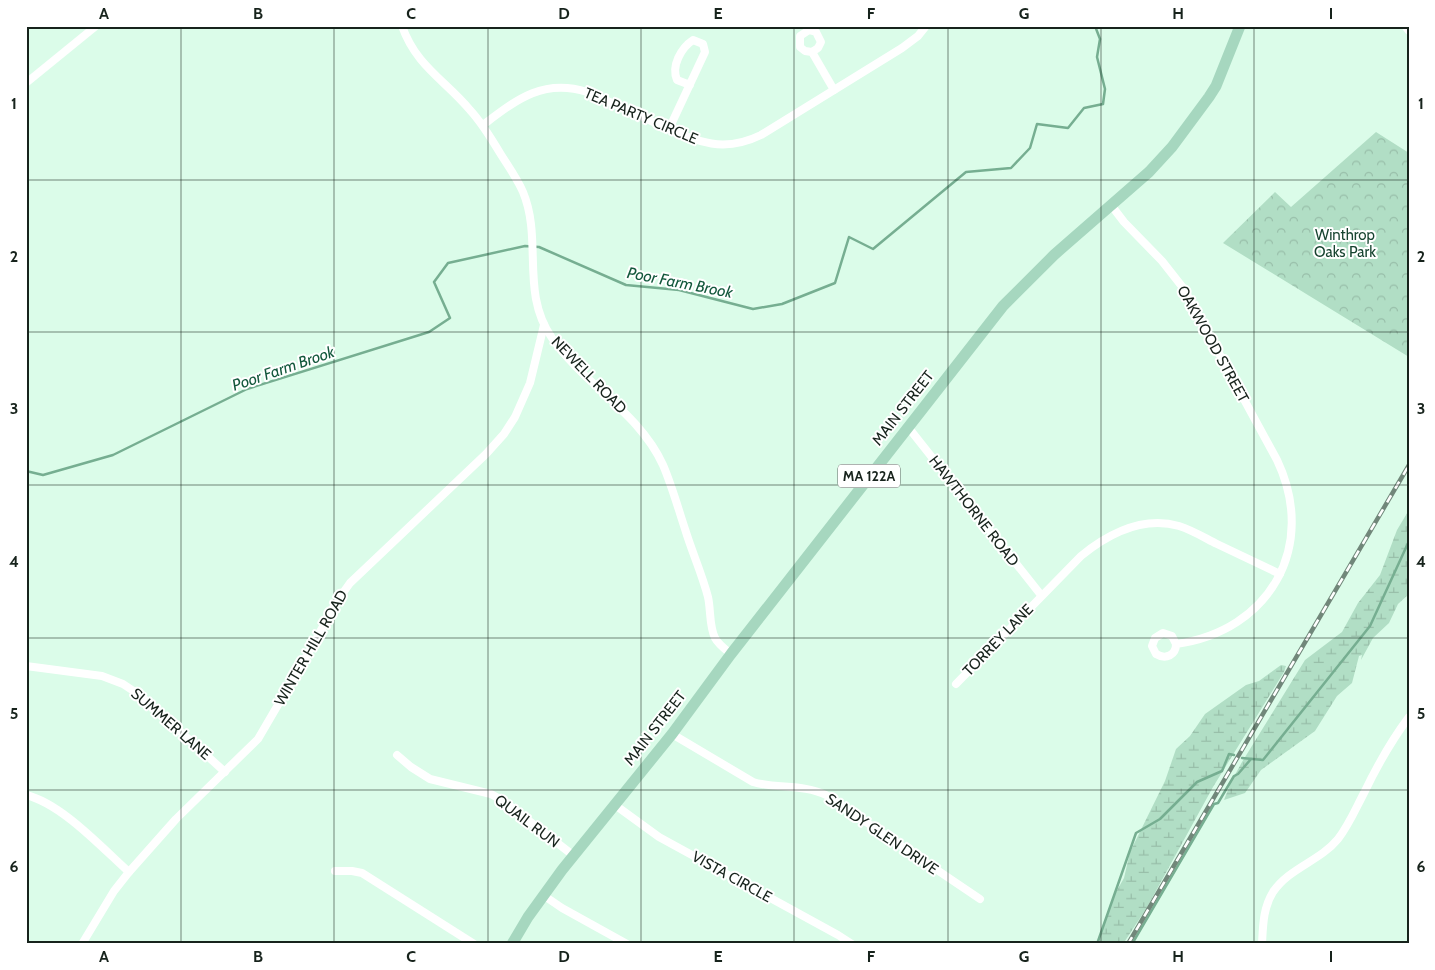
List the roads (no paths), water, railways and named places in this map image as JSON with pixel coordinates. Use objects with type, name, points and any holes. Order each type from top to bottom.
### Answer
[{"type":"main road","name":"MAIN STREET","points":[[512,944],[543,895],[672,734],[731,654],[1003,306],[1054,255],[1149,172],[1184,132],[1216,86],[1240,26]]},
{"type":"street","points":[[26,83],[96,26]]},
{"type":"street","name":"NEWELL ROAD","points":[[402,26],[420,60],[460,99],[483,125],[516,179],[528,208],[533,290],[544,325],[551,337],[570,360],[637,427],[663,465],[704,586],[714,635],[721,646],[731,654]]},
{"type":"street","name":"TEA PARTY CIRCLE","points":[[483,125],[514,102],[531,93],[560,87],[587,92],[702,143],[740,143],[761,135],[902,48],[918,36],[926,26]]},
{"type":"street","points":[[1405,26],[1409,31]]},
{"type":"street","points":[[669,129],[690,86],[705,52],[703,44],[693,40],[686,45],[679,56],[674,73],[677,80],[690,86]]},
{"type":"street","points":[[812,52],[834,90]]},
{"type":"street","name":"OAKWOOD STREET","points":[[1111,205],[1124,222],[1162,261],[1184,289],[1268,444],[1288,486],[1293,516],[1289,549],[1280,574],[1265,598],[1243,618],[1211,635],[1176,644]]},
{"type":"street","name":"WINTER HILL ROAD","points":[[82,944],[114,891],[129,872],[176,819],[262,733],[288,685],[313,646],[335,604],[350,582],[486,454],[509,428],[519,410],[532,376],[544,325]]},
{"type":"street","name":"HAWTHORNE ROAD","points":[[908,427],[1041,595]]},
{"type":"street","name":"TORREY LANE","points":[[956,684],[1080,556],[1100,541],[1121,531],[1155,524],[1180,526],[1280,574]]},
{"type":"street","name":"SUMMER LANE","points":[[26,666],[102,676],[123,684],[141,696],[225,772]]},
{"type":"street","points":[[1262,944],[1264,917],[1267,904],[1273,892],[1286,878],[1332,846],[1347,827],[1380,760],[1409,717]]},
{"type":"street","name":"SANDY GLEN DRIVE","points":[[672,734],[753,782],[810,790],[826,795],[980,899]]},
{"type":"street","name":"QUAIL RUN","points":[[397,755],[411,767],[430,778],[491,794],[574,856]]},
{"type":"street","points":[[26,795],[42,800],[61,812],[129,872]]},
{"type":"street","name":"VISTA CIRCLE","points":[[615,805],[659,837],[852,944]]},
{"type":"street","points":[[336,871],[352,871],[362,874],[474,944]]},
{"type":"street","points":[[543,895],[562,908],[627,944]]},
{"type":"waterway","name":"Poor Farm Brook","points":[[26,471],[43,475],[113,455],[247,389],[429,332],[450,318],[434,282],[448,263],[525,246],[539,247],[626,285],[679,290],[753,309],[782,304],[835,283],[849,237],[873,249],[966,172],[1011,168],[1030,148],[1037,124],[1068,128],[1084,108],[1103,104],[1105,89],[1097,57],[1100,39],[1095,26]]},
{"type":"waterway","points":[[1242,758],[1263,760],[1370,626],[1409,541]]},
{"type":"waterway","points":[[1097,944],[1136,833],[1160,819],[1197,782],[1222,771],[1229,754],[1234,755]]},
{"type":"waterway","points":[[1132,944],[1214,804],[1218,803],[1234,776],[1251,759]]},
{"type":"railway","points":[[1128,944],[1409,465]]},
{"type":"park label","name":"Winthrop Oaks Park","points":[[1345,244]]}]
